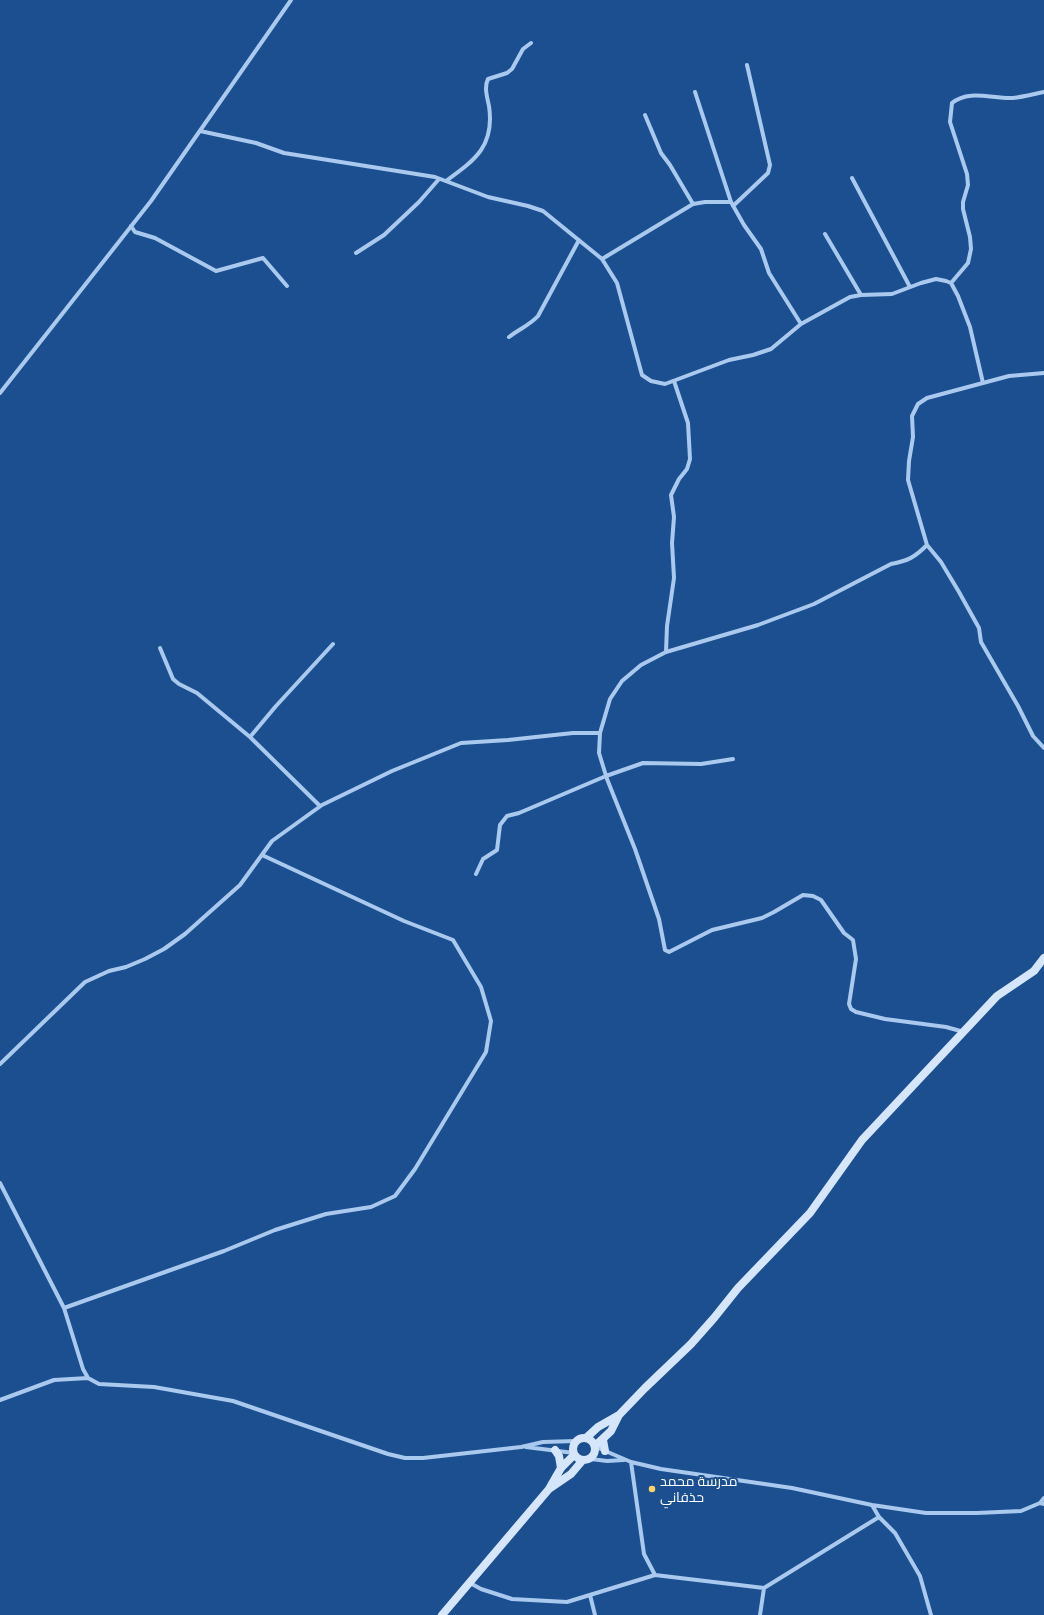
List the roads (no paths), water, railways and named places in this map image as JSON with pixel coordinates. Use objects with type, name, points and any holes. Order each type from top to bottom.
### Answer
[{"type":"street","points":[[0,393],[151,201],[291,0]]},
{"type":"street","points":[[446,181],[473,161],[489,135],[490,113],[486,87],[488,79],[512,70],[523,49],[531,43]]},
{"type":"street","points":[[602,259],[693,204],[705,202],[732,204],[768,173],[770,165],[747,65]]},
{"type":"street","points":[[695,92],[732,204],[761,249],[769,273],[801,324]]},
{"type":"street","points":[[951,283],[968,263],[971,249],[963,209],[963,202],[968,185],[967,174],[950,122],[952,103],[959,98],[971,95],[1011,98],[1044,92]]},
{"type":"street","points":[[645,115],[661,153],[670,165],[693,204]]},
{"type":"street","points":[[200,131],[256,143],[284,153],[415,173],[446,181],[488,198],[528,206],[543,211],[602,259],[617,283],[642,375],[651,381],[665,384],[729,360],[753,356],[771,349],[801,324],[850,297],[861,295],[892,294],[936,279],[946,280],[951,283],[958,296],[970,327],[983,383]]},
{"type":"street","points":[[852,178],[910,287]]},
{"type":"street","points":[[356,253],[384,235],[419,202],[439,179]]},
{"type":"street","points":[[131,226],[135,232],[162,241],[216,272],[263,258],[288,286]]},
{"type":"street","points":[[825,234],[861,295]]},
{"type":"street","points":[[509,337],[517,330],[532,323],[538,316],[579,240]]},
{"type":"street","points":[[1044,373],[1010,376],[927,398],[918,404],[912,416],[912,437],[908,480],[927,545],[941,562],[959,592],[979,628],[981,642],[1018,706],[1033,736],[1044,748]]},
{"type":"street","points":[[666,652],[667,626],[674,578],[672,543],[674,517],[671,495],[679,479],[687,468],[690,459],[688,423],[674,381]]},
{"type":"street","points":[[927,545],[917,555],[904,562],[891,564],[814,604],[758,625],[666,652],[641,666],[622,681],[610,699],[600,733],[599,753],[606,776],[635,849],[659,919],[665,950],[669,952],[712,930],[762,918],[803,895],[813,896],[821,900],[844,933],[853,940],[856,959],[849,1004],[851,1009],[856,1012],[885,1019],[946,1027],[964,1032]]},
{"type":"street","points":[[250,737],[276,706],[333,644]]},
{"type":"street","points":[[160,648],[173,680],[197,693],[250,737],[320,806]]},
{"type":"street","points":[[0,1064],[85,982],[109,971],[126,968],[164,950],[185,934],[240,885],[272,841],[320,806],[392,771],[461,743],[573,733],[600,733]]},
{"type":"street","points":[[476,874],[483,859],[497,850],[500,825],[507,816],[519,813],[606,776],[643,763],[701,764],[733,759]]},
{"type":"street","points":[[64,1308],[224,1251],[275,1230],[326,1214],[371,1207],[395,1196],[415,1169],[486,1052],[491,1021],[481,988],[453,940],[404,921],[262,855]]},
{"type":"street","points":[[595,1447],[611,1431],[619,1415],[691,1344],[738,1288],[810,1214],[862,1140],[996,996],[1034,971],[1044,958]]},
{"type":"street","points":[[0,1182],[64,1308],[83,1369],[88,1378]]},
{"type":"street","points":[[0,1400],[54,1380],[88,1378],[99,1384],[154,1387],[233,1401],[388,1454],[405,1458],[423,1458],[522,1447],[543,1442],[576,1441],[586,1438],[605,1422],[619,1415]]},
{"type":"street","points":[[549,1488],[571,1474],[586,1460],[594,1455],[595,1447],[592,1441],[586,1438]]},
{"type":"street","points":[[603,1440],[604,1451]]},
{"type":"street","points":[[574,1454],[573,1448],[576,1441]]},
{"type":"street","points":[[522,1447],[555,1450],[574,1454],[586,1460],[624,1460]]},
{"type":"street","points":[[595,1447],[624,1460],[661,1469],[792,1488],[872,1505],[926,1513],[1021,1511],[1042,1503],[1044,1498]]},
{"type":"street","points":[[555,1450],[559,1456],[561,1468]]},
{"type":"street","points":[[442,1615],[549,1488],[561,1468],[574,1454]]},
{"type":"street","points":[[631,1462],[644,1554],[655,1575]]},
{"type":"street","points":[[872,1505],[879,1516],[895,1533],[920,1576],[931,1615]]},
{"type":"street","points":[[470,1583],[481,1589],[512,1599],[567,1602],[655,1575],[764,1588],[879,1516]]},
{"type":"street","points":[[760,1615],[764,1588]]},
{"type":"street","points":[[590,1595],[595,1615]]},
{"type":"place","name":"مدرسة محمد حذفاني","points":[[652,1489]]}]
